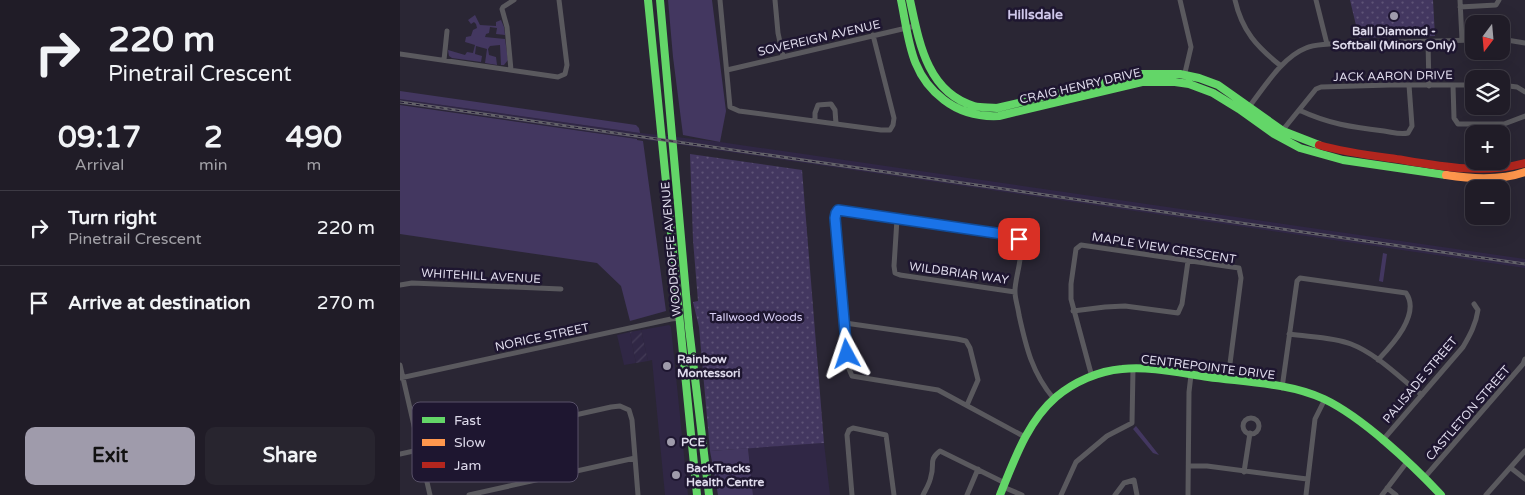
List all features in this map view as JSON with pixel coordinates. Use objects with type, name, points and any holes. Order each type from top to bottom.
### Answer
[{"type":"street","points":[[511,70],[507,27],[502,10],[503,6],[514,0]]},
{"type":"street","points":[[400,54],[558,77],[565,74],[567,66],[559,0]]},
{"type":"street","name":"WOODROFFE AVENUE","points":[[648,0],[696,495]]},
{"type":"street","name":"WOODROFFE AVENUE","points":[[660,0],[688,318],[709,495]]},
{"type":"street","points":[[720,0],[730,107],[738,111],[890,130],[894,125],[894,118],[873,35]]},
{"type":"street","points":[[775,0],[778,33],[783,56]]},
{"type":"street","name":"CRAIG HENRY DRIVE","points":[[901,0],[925,63],[932,76],[951,95],[962,102],[975,106],[997,108],[1140,74],[1162,72],[1185,74],[1218,85],[1276,136],[1316,153],[1434,173],[1480,178],[1507,176],[1525,172]]},
{"type":"street","name":"CRAIG HENRY DRIVE","points":[[910,0],[911,27],[916,61],[927,85],[954,108],[965,113],[985,117],[999,116],[1142,82],[1163,81],[1183,83],[1210,91],[1282,130],[1310,142],[1357,154],[1486,170],[1525,163]]},
{"type":"street","points":[[1180,0],[1191,47],[1183,83]]},
{"type":"street","points":[[1235,0],[1241,21],[1251,38],[1258,47],[1281,66]]},
{"type":"street","points":[[1316,0],[1327,44]]},
{"type":"street","points":[[1246,110],[1281,66],[1302,49],[1327,44],[1462,40],[1460,0]]},
{"type":"street","points":[[1460,7],[1496,6],[1499,0]]},
{"type":"street","name":"SOVEREIGN AVENUE","points":[[727,70],[911,27]]},
{"type":"street","points":[[444,60],[447,31]]},
{"type":"street","points":[[1510,40],[1525,43]]},
{"type":"street","points":[[1428,42],[1429,86]]},
{"type":"street","points":[[1299,110],[1320,120],[1404,134],[1408,133],[1412,126],[1409,85]]},
{"type":"street","points":[[1453,85],[1454,118],[1458,124],[1504,124],[1525,116]]},
{"type":"street","name":"JACK AARON DRIVE","points":[[1276,136],[1316,89],[1321,87],[1465,85]]},
{"type":"street","points":[[1510,86],[1517,87],[1525,92]]},
{"type":"street","points":[[815,121],[818,105],[831,104],[835,110],[836,124]]},
{"type":"street","points":[[659,112],[670,112]]},
{"type":"street","points":[[664,170],[675,170]]},
{"type":"street","points":[[1025,437],[967,405],[931,388],[852,376],[848,369],[840,284],[836,213],[838,210],[1016,236],[1021,247],[1015,292],[1030,360],[1042,384],[1054,399]]},
{"type":"street","name":"WILDBRIAR WAY","points":[[897,219],[895,273],[1015,292]]},
{"type":"street","name":"MAPLE VIEW CRESCENT","points":[[1092,377],[1070,299],[1076,249],[1081,245],[1239,268],[1241,278],[1228,379]]},
{"type":"street","points":[[1073,311],[1105,306],[1125,306],[1178,313],[1182,304],[1188,261]]},
{"type":"street","points":[[1282,388],[1297,281],[1300,278],[1406,293],[1410,302],[1406,325],[1378,360]]},
{"type":"street","name":"WHITEHILL AVENUE","points":[[400,285],[412,283],[561,289]]},
{"type":"street","name":"PALISADE STREET","points":[[1382,441],[1463,347],[1476,320],[1478,310],[1474,304]]},
{"type":"street","name":"NORICE STREET","points":[[401,377],[678,318],[688,318]]},
{"type":"street","points":[[845,323],[966,341],[970,348],[978,380],[967,405]]},
{"type":"street","points":[[1289,334],[1353,345],[1378,360],[1422,395]]},
{"type":"street","name":"CASTLETON STREET","points":[[1424,478],[1524,363]]},
{"type":"street","points":[[400,365],[401,377],[412,421]]},
{"type":"street","points":[[1061,495],[1076,462],[1107,436],[1132,423],[1133,369]]},
{"type":"street","name":"CENTREPOINTE DRIVE","points":[[1000,495],[1025,437],[1039,416],[1054,399],[1067,389],[1106,372],[1149,369],[1282,388],[1325,399],[1347,413],[1408,462],[1441,495]]},
{"type":"street","points":[[1188,495],[1189,392],[1191,375]]},
{"type":"street","points":[[1306,495],[1315,419],[1325,399]]},
{"type":"street","points":[[578,414],[611,407],[629,410],[632,420],[638,495]]},
{"type":"street","points":[[852,495],[847,435],[849,430],[853,428],[886,435],[894,495]]},
{"type":"street","points":[[1244,472],[1250,434]]},
{"type":"street","points":[[923,495],[932,473],[932,461],[935,454],[940,451],[978,469],[1022,495]]},
{"type":"street","points":[[1486,495],[1525,451]]},
{"type":"street","points":[[578,471],[636,458]]},
{"type":"street","points":[[1382,495],[1408,462]]},
{"type":"street","points":[[1189,466],[1207,466],[1307,479]]},
{"type":"street","points":[[1511,468],[1525,479]]},
{"type":"street","points":[[967,495],[978,469]]},
{"type":"street","points":[[1115,495],[1124,483],[1134,480],[1137,495]]},
{"type":"street","points":[[427,482],[430,495]]},
{"type":"street","points":[[469,495],[528,482]]},
{"type":"street","points":[[1388,488],[1396,495]]},
{"type":"shaded area","points":[[400,99],[641,133],[720,142],[1525,259],[1525,268],[400,104]]},
{"type":"shaded area","points":[[669,325],[671,327],[688,495],[665,495],[652,360],[648,361],[641,330]]},
{"type":"shaded area","points":[[641,330],[648,361],[636,363],[630,332]]},
{"type":"shaded area","points":[[630,332],[636,363],[624,365],[617,335]]},
{"type":"shaded area","points":[[824,443],[830,495],[753,495],[748,448]]},
{"type":"green space","points":[[668,0],[712,0],[726,111],[720,142],[683,135]]},
{"type":"green space","points":[[1350,0],[1433,0],[1435,36],[1359,38]]},
{"type":"green space","points":[[475,15],[480,25],[496,26],[496,22],[501,20],[505,35],[496,34],[497,28],[490,27],[489,33],[485,37],[505,39],[508,60],[504,65],[501,65],[500,45],[490,46],[488,49],[489,55],[496,57],[497,65],[485,63],[487,49],[476,46],[475,54],[482,56],[481,62],[449,56],[448,50],[465,55],[467,52],[473,53],[475,45],[465,42],[466,37],[471,36],[473,30],[477,28],[474,22],[471,24],[468,20]]},
{"type":"green space","points":[[400,91],[636,125],[640,133],[400,99]]},
{"type":"green space","points":[[400,105],[643,141],[666,311],[630,321],[621,286],[597,263],[400,234]]},
{"type":"green space","name":"Tallwood Woods","points":[[690,154],[802,170],[824,443],[710,451],[699,327],[693,302],[698,301],[693,240]]},
{"type":"green space","points":[[1383,253],[1387,254],[1383,282],[1379,281]]},
{"type":"green space","points":[[1136,426],[1159,455],[1153,453],[1133,429]]},
{"type":"green space","points":[[748,448],[753,495],[718,495],[710,451]]},
{"type":"railway","points":[[400,102],[1525,264]]},
{"type":"traffic: fast","points":[[648,0],[697,495]]},
{"type":"traffic: fast","points":[[660,0],[689,328],[709,495]]},
{"type":"traffic: fast","points":[[901,0],[909,42],[924,79],[944,100],[970,113],[984,116],[999,116],[1142,82],[1175,82],[1189,84],[1213,93],[1274,134],[1300,148],[1343,160],[1446,175]]},
{"type":"traffic: fast","points":[[910,0],[922,48],[935,77],[945,89],[958,99],[974,106],[997,108],[1140,74],[1180,74],[1218,85],[1283,131],[1319,145]]},
{"type":"traffic: fast","points":[[1000,495],[1029,430],[1056,397],[1078,382],[1095,375],[1113,370],[1133,368],[1165,370],[1282,386],[1324,399],[1370,429],[1416,469],[1441,495]]},
{"type":"traffic: slow","points":[[1446,175],[1486,178],[1506,177],[1525,172]]},
{"type":"traffic: jam","points":[[1319,145],[1361,154],[1449,167],[1479,169],[1525,163]]},
{"type":"place","name":"Ball Diamond - Softball (Minors Only)","points":[[1394,16]]},
{"type":"place","name":"Rainbow Montessori","points":[[667,366]]},
{"type":"place","name":"PCE","points":[[671,442]]},
{"type":"place","name":"BackTracks Health Centre","points":[[676,475]]},
{"type":"district","name":"Hillsdale","points":[[1035,14]]},
{"type":"route","points":[[847,354],[835,218],[838,210],[1016,236],[1019,239]]}]
